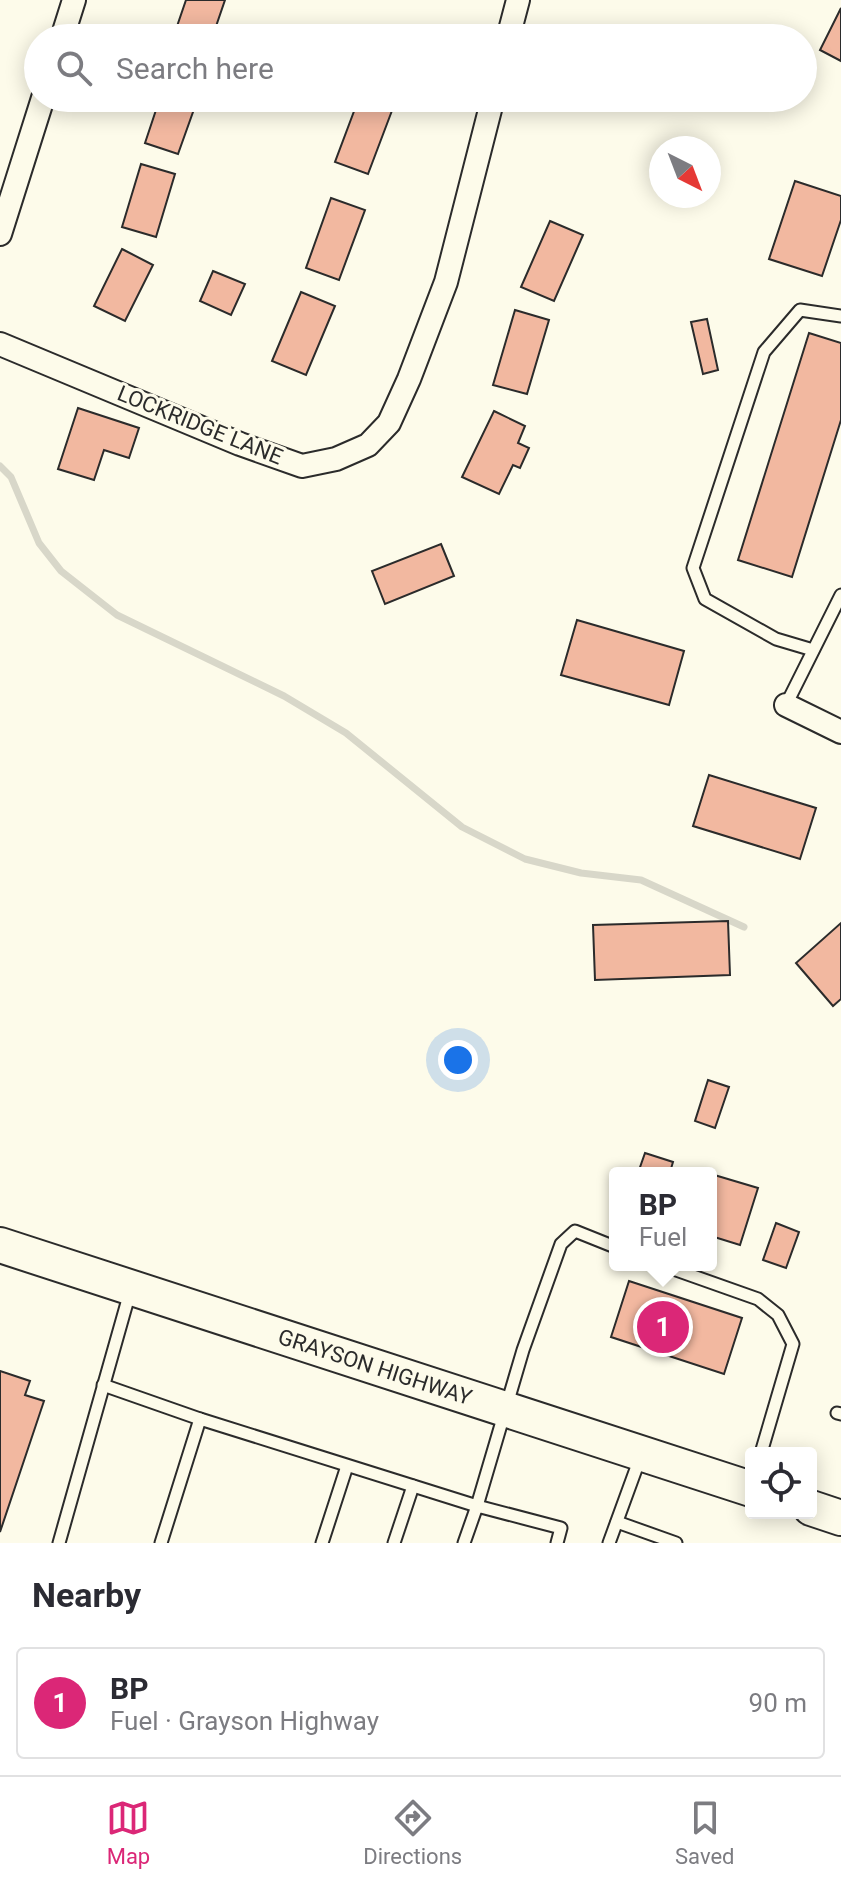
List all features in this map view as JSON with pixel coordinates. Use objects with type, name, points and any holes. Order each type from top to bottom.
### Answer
[{"type":"main road","name":"GRAYSON HIGHWAY","points":[[0,1245],[642,1454],[745,1484]]},
{"type":"main road","points":[[817,1510],[841,1518]]},
{"type":"street","points":[[66,24],[74,0]]},
{"type":"street","points":[[512,24],[518,0]]},
{"type":"street","points":[[0,234],[39,112]]},
{"type":"street","name":"LOCKRIDGE LANE","points":[[0,344],[240,444],[302,466],[336,459],[368,445],[389,423],[446,282],[489,112]]},
{"type":"street","points":[[786,705],[841,732]]},
{"type":"lane","points":[[813,650],[776,639],[705,599],[693,568],[764,352],[800,310],[841,316]]},
{"type":"lane","points":[[786,705],[841,595]]},
{"type":"lane","points":[[464,1543],[523,1350],[561,1244],[575,1231],[609,1245]]},
{"type":"lane","points":[[679,1271],[758,1299],[778,1315],[793,1344],[763,1447]]},
{"type":"lane","points":[[59,1543],[131,1287]]},
{"type":"lane","points":[[103,1385],[347,1466],[561,1528],[557,1543]]},
{"type":"lane","points":[[161,1543],[200,1419]]},
{"type":"lane","points":[[609,1543],[642,1454]]},
{"type":"lane","points":[[322,1543],[347,1466]]},
{"type":"lane","points":[[394,1543],[413,1486]]},
{"type":"lane","points":[[617,1522],[676,1543]]},
{"type":"building","points":[[186,0],[225,0],[217,24],[178,24]]},
{"type":"building","points":[[841,8],[841,61],[820,50]]},
{"type":"building","points":[[155,112],[193,112],[178,154],[145,143]]},
{"type":"building","points":[[354,112],[391,112],[368,174],[335,162]]},
{"type":"building","points":[[141,164],[175,174],[156,237],[122,227]]},
{"type":"building","points":[[795,181],[841,196],[841,220],[822,276],[769,259]]},
{"type":"building","points":[[331,198],[365,210],[339,280],[306,268]]},
{"type":"building","points":[[550,221],[583,235],[554,301],[521,287]]},
{"type":"building","points":[[122,249],[153,265],[125,321],[94,306]]},
{"type":"building","points":[[213,271],[245,284],[231,315],[200,301]]},
{"type":"building","points":[[301,292],[335,306],[306,375],[272,361]]},
{"type":"building","points":[[515,310],[549,320],[527,394],[493,385]]},
{"type":"building","points":[[707,319],[718,370],[703,374],[691,322]]},
{"type":"building","points":[[809,333],[841,343],[841,420],[792,577],[738,560]]},
{"type":"building","points":[[78,408],[139,428],[129,458],[104,450],[94,480],[58,469]]},
{"type":"building","points":[[494,411],[525,426],[518,443],[529,448],[520,468],[513,465],[499,494],[462,477]]},
{"type":"building","points":[[441,544],[454,576],[385,604],[372,571]]},
{"type":"building","points":[[577,620],[684,651],[669,705],[561,675]]},
{"type":"building","points":[[709,775],[816,808],[800,859],[693,826]]},
{"type":"building","points":[[728,921],[730,975],[595,980],[593,925]]},
{"type":"building","points":[[841,923],[841,999],[833,1006],[796,963]]},
{"type":"building","points":[[708,1080],[729,1087],[715,1128],[695,1121]]},
{"type":"building","points":[[645,1153],[673,1162],[672,1167],[640,1167]]},
{"type":"building","points":[[717,1176],[758,1188],[740,1245],[717,1238]]},
{"type":"building","points":[[776,1223],[799,1232],[786,1268],[763,1260]]},
{"type":"building","points":[[629,1281],[742,1318],[724,1374],[611,1337]]},
{"type":"building","points":[[0,1371],[30,1381],[25,1395],[44,1401],[0,1532]]},
{"type":"waterway","points":[[0,466],[11,477],[39,543],[61,571],[117,615],[284,696],[346,733],[462,827],[525,859],[581,873],[641,880],[744,927]]},
{"type":"place","name":"BP","points":[[663,1327]]}]
